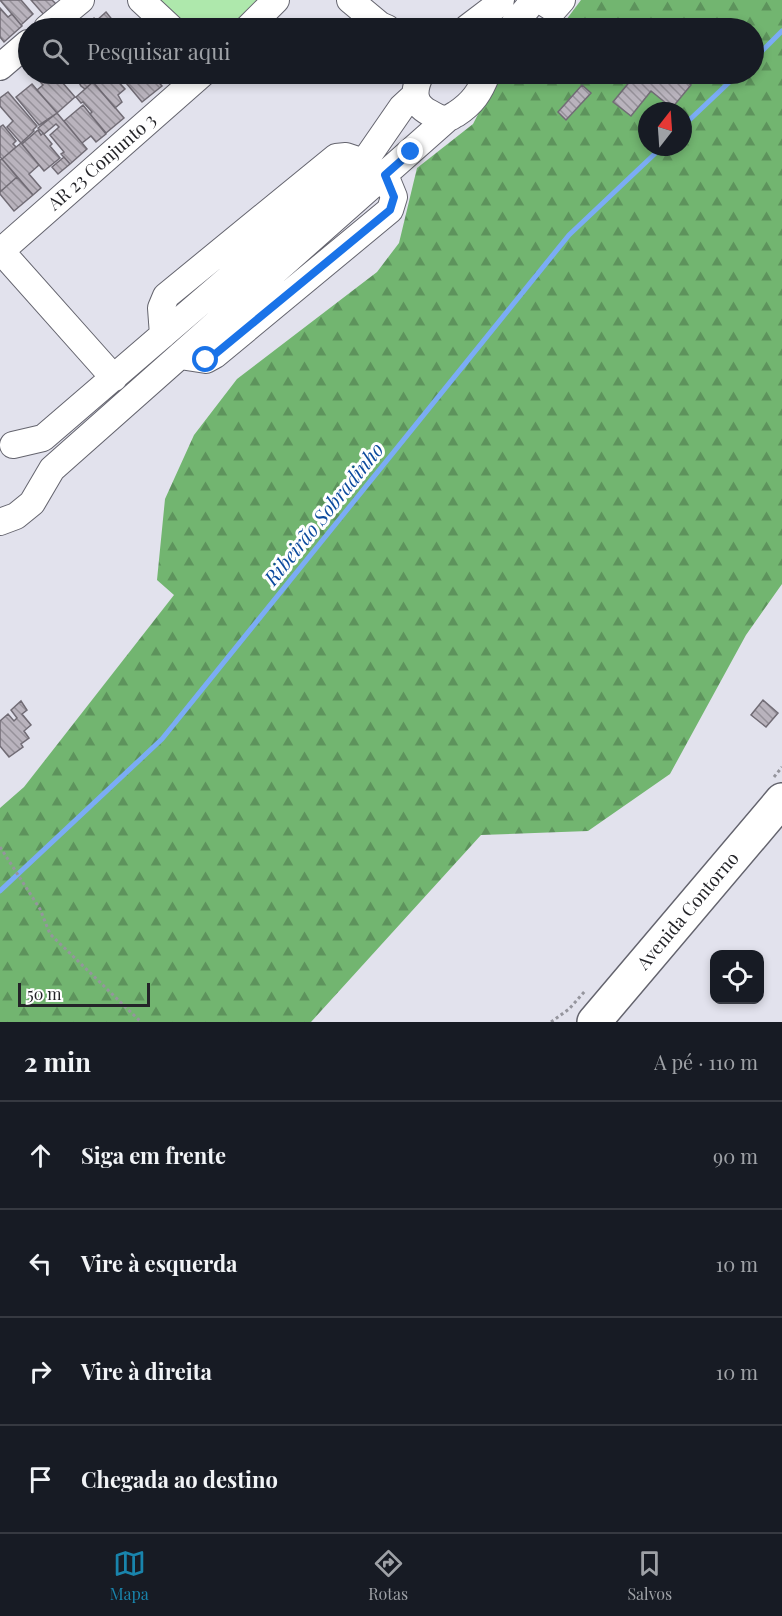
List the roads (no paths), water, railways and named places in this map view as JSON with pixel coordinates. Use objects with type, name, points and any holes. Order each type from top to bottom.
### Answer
[{"type":"main road","name":"Avenida Contorno","points":[[594,1022],[782,800]]},
{"type":"street","points":[[59,18],[81,0]]},
{"type":"street","points":[[141,0],[160,18]]},
{"type":"street","points":[[258,18],[276,0]]},
{"type":"street","points":[[350,0],[371,18]]},
{"type":"street","points":[[480,18],[501,0]]},
{"type":"street","points":[[519,18],[534,0]]},
{"type":"street","points":[[540,0],[554,9],[562,0]]},
{"type":"street","points":[[0,67],[18,52]]},
{"type":"street","name":"AR 23 Conjunto 3","points":[[0,251],[191,84]]},
{"type":"street","points":[[6,447],[43,438],[364,162],[402,108],[413,84]]},
{"type":"street","points":[[414,84],[417,104],[424,111],[447,119]]},
{"type":"street","points":[[0,523],[16,516],[32,503],[52,469],[447,119],[467,107],[483,84]]},
{"type":"street","points":[[0,251],[114,378]]},
{"type":"street","points":[[6,447],[34,456],[45,470],[44,481]]},
{"type":"waterway","name":"Ribeirão Sobradinho","points":[[764,49],[782,31]]},
{"type":"waterway","name":"Ribeirão Sobradinho","points":[[692,117],[727,84]]},
{"type":"waterway","name":"Ribeirão Sobradinho","points":[[0,891],[162,739],[569,235],[652,156]]}]
